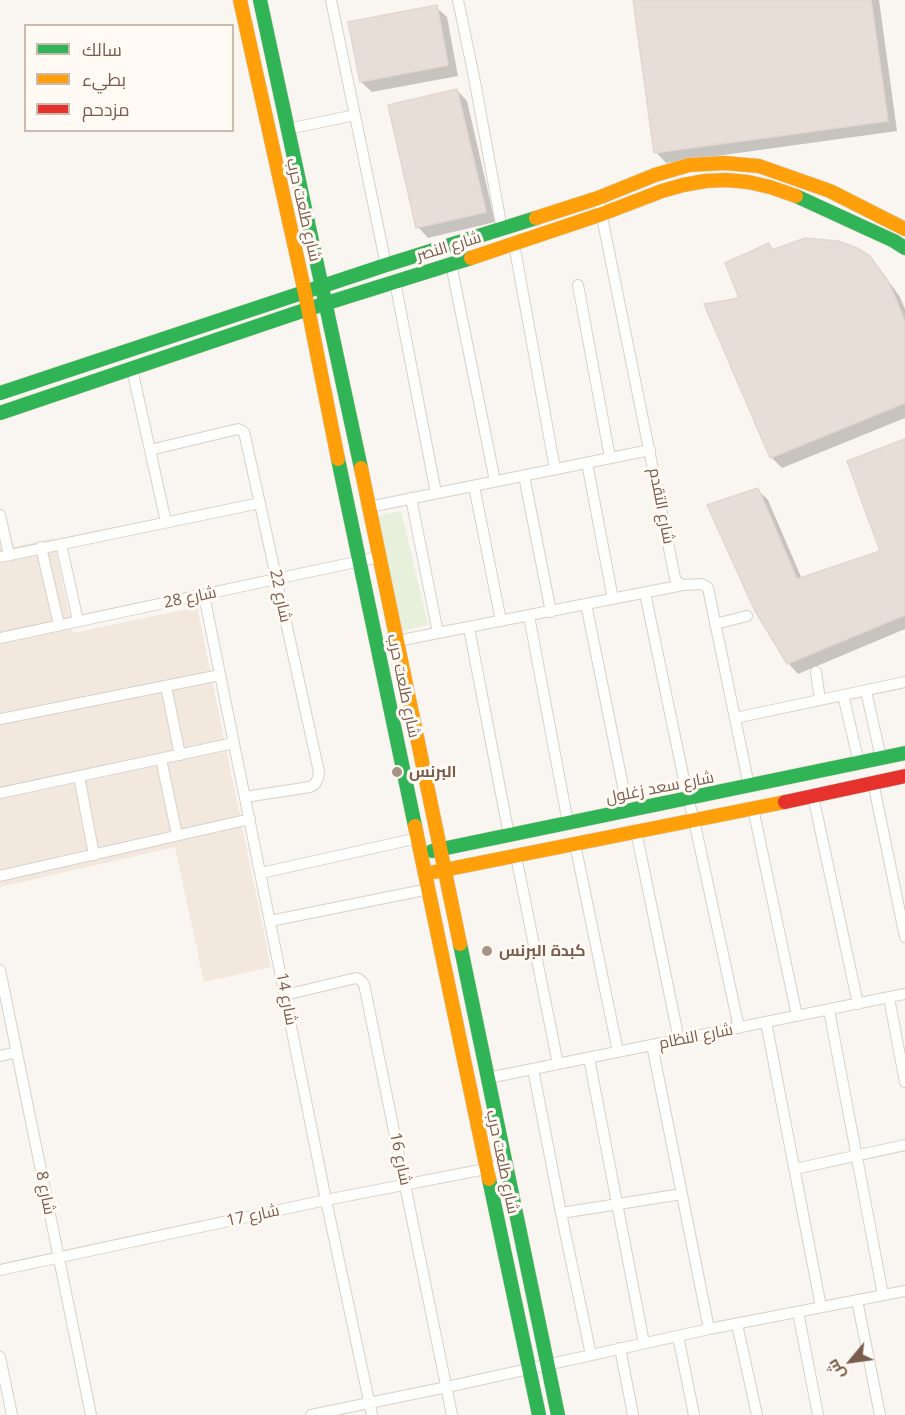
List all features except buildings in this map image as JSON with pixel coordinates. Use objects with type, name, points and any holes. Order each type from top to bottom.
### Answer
[{"type":"street","name":"شارع طلعت حرب","points":[[240,0],[305,293],[359,561],[539,1415]]},
{"type":"street","name":"شارع طلعت حرب","points":[[260,0],[369,507],[558,1415]]},
{"type":"street","points":[[331,0],[387,265]]},
{"type":"street","points":[[458,0],[502,229]]},
{"type":"street","points":[[288,129],[355,115]]},
{"type":"street","name":"شارع النصر","points":[[0,393],[598,198],[655,175],[689,165],[724,163],[759,166],[830,191],[905,229]]},
{"type":"street","name":"شارع النصر","points":[[0,413],[308,309],[514,244],[683,185],[726,180],[770,187],[791,194],[905,248]]},
{"type":"street","name":"شارع التقدم","points":[[598,198],[675,578],[682,585]]},
{"type":"street","points":[[514,244],[555,469]]},
{"type":"street","points":[[451,264],[495,481]]},
{"type":"street","points":[[395,282],[436,493]]},
{"type":"street","points":[[578,285],[610,458]]},
{"type":"street","points":[[132,369],[166,522]]},
{"type":"street","points":[[38,380],[44,398]]},
{"type":"street","name":"شارع 22","points":[[150,450],[235,430],[241,430],[245,436],[319,772],[315,784],[310,787],[245,797]]},
{"type":"street","points":[[369,507],[650,450]]},
{"type":"street","points":[[587,463],[613,599]]},
{"type":"street","points":[[524,476],[551,612]]},
{"type":"street","points":[[474,486],[501,621]]},
{"type":"street","points":[[411,498],[438,633]]},
{"type":"street","points":[[0,519],[4,556],[260,503]]},
{"type":"street","points":[[61,544],[78,621]]},
{"type":"street","points":[[41,548],[59,626]]},
{"type":"street","name":"شارع 28","points":[[0,638],[379,557]]},
{"type":"street","points":[[397,641],[682,585],[706,585],[749,786]]},
{"type":"street","points":[[645,592],[739,1028]]},
{"type":"street","name":"شارع 14","points":[[204,595],[369,1403]]},
{"type":"street","points":[[586,604],[628,811]]},
{"type":"street","points":[[529,616],[568,823]]},
{"type":"street","points":[[715,624],[747,616]]},
{"type":"street","points":[[469,628],[509,835]]},
{"type":"street","points":[[816,672],[820,700]]},
{"type":"street","points":[[0,719],[220,675]]},
{"type":"street","points":[[735,718],[905,682]]},
{"type":"street","points":[[166,686],[180,755]]},
{"type":"street","points":[[866,691],[881,758]]},
{"type":"street","points":[[843,695],[859,763]]},
{"type":"street","points":[[0,793],[234,743]]},
{"type":"street","name":"شارع سعد زغلول","points":[[421,853],[905,753]]},
{"type":"street","points":[[161,759],[177,835]]},
{"type":"street","points":[[79,776],[94,855]]},
{"type":"street","points":[[426,874],[905,776]]},
{"type":"street","points":[[873,782],[905,937]]},
{"type":"street","points":[[813,796],[858,1004]]},
{"type":"street","points":[[753,808],[797,1016]]},
{"type":"street","points":[[0,876],[250,819]]},
{"type":"street","points":[[636,831],[679,1040]]},
{"type":"street","points":[[261,873],[418,838]]},
{"type":"street","points":[[575,844],[618,1052]]},
{"type":"street","points":[[516,855],[558,1064]]},
{"type":"street","points":[[270,921],[429,889]]},
{"type":"street","name":"شارع 8","points":[[0,970],[90,1415]]},
{"type":"street","name":"شارع 16","points":[[285,995],[356,978],[362,981],[453,1415]]},
{"type":"street","name":"شارع النظام","points":[[488,1078],[905,994]]},
{"type":"street","points":[[889,998],[905,1082]]},
{"type":"street","points":[[830,1010],[883,1295]]},
{"type":"street","points":[[766,1022],[821,1307]]},
{"type":"street","points":[[652,1045],[709,1329]]},
{"type":"street","points":[[0,1056],[17,1052]]},
{"type":"street","points":[[589,1058],[644,1343]]},
{"type":"street","points":[[533,1069],[591,1355]]},
{"type":"street","points":[[795,1170],[905,1145]]},
{"type":"street","name":"شارع 17","points":[[0,1270],[326,1200],[506,1165]]},
{"type":"street","points":[[561,1213],[682,1194]]},
{"type":"street","points":[[311,1415],[737,1323],[905,1291]]},
{"type":"street","points":[[857,1300],[880,1415]]},
{"type":"street","points":[[798,1312],[818,1415]]},
{"type":"street","points":[[737,1323],[757,1415]]},
{"type":"street","points":[[678,1336],[694,1415]]},
{"type":"street","points":[[620,1348],[633,1415]]},
{"type":"street","points":[[0,1357],[12,1415]]},
{"type":"street","points":[[369,1403],[372,1415]]},
{"type":"shaded area","points":[[53,538],[73,633],[197,607],[271,967],[204,982],[175,847],[0,887],[0,544],[2,550]]},
{"type":"green space","points":[[401,511],[428,625],[401,631],[375,517]]},
{"type":"traffic: fast","points":[[260,0],[361,468]]},
{"type":"traffic: fast","points":[[796,196],[905,248]]},
{"type":"traffic: fast","points":[[0,393],[386,265],[536,218]]},
{"type":"traffic: fast","points":[[0,413],[308,309],[471,258]]},
{"type":"traffic: fast","points":[[338,459],[415,826]]},
{"type":"traffic: fast","points":[[432,851],[905,753]]},
{"type":"traffic: fast","points":[[460,944],[558,1415]]},
{"type":"traffic: fast","points":[[489,1179],[539,1415]]},
{"type":"traffic: slow","points":[[240,0],[305,293],[338,459]]},
{"type":"traffic: slow","points":[[536,218],[689,165],[724,163],[759,166],[830,191],[905,229]]},
{"type":"traffic: slow","points":[[471,258],[683,185],[726,180],[748,182],[796,196]]},
{"type":"traffic: slow","points":[[361,468],[460,944]]},
{"type":"traffic: slow","points":[[434,872],[785,802]]},
{"type":"traffic: slow","points":[[415,826],[489,1179]]},
{"type":"traffic: jam","points":[[785,802],[905,776]]},
{"type":"place","name":"البرنس","points":[[397,772]]},
{"type":"place","name":"كبدة البرنس","points":[[487,951]]}]
